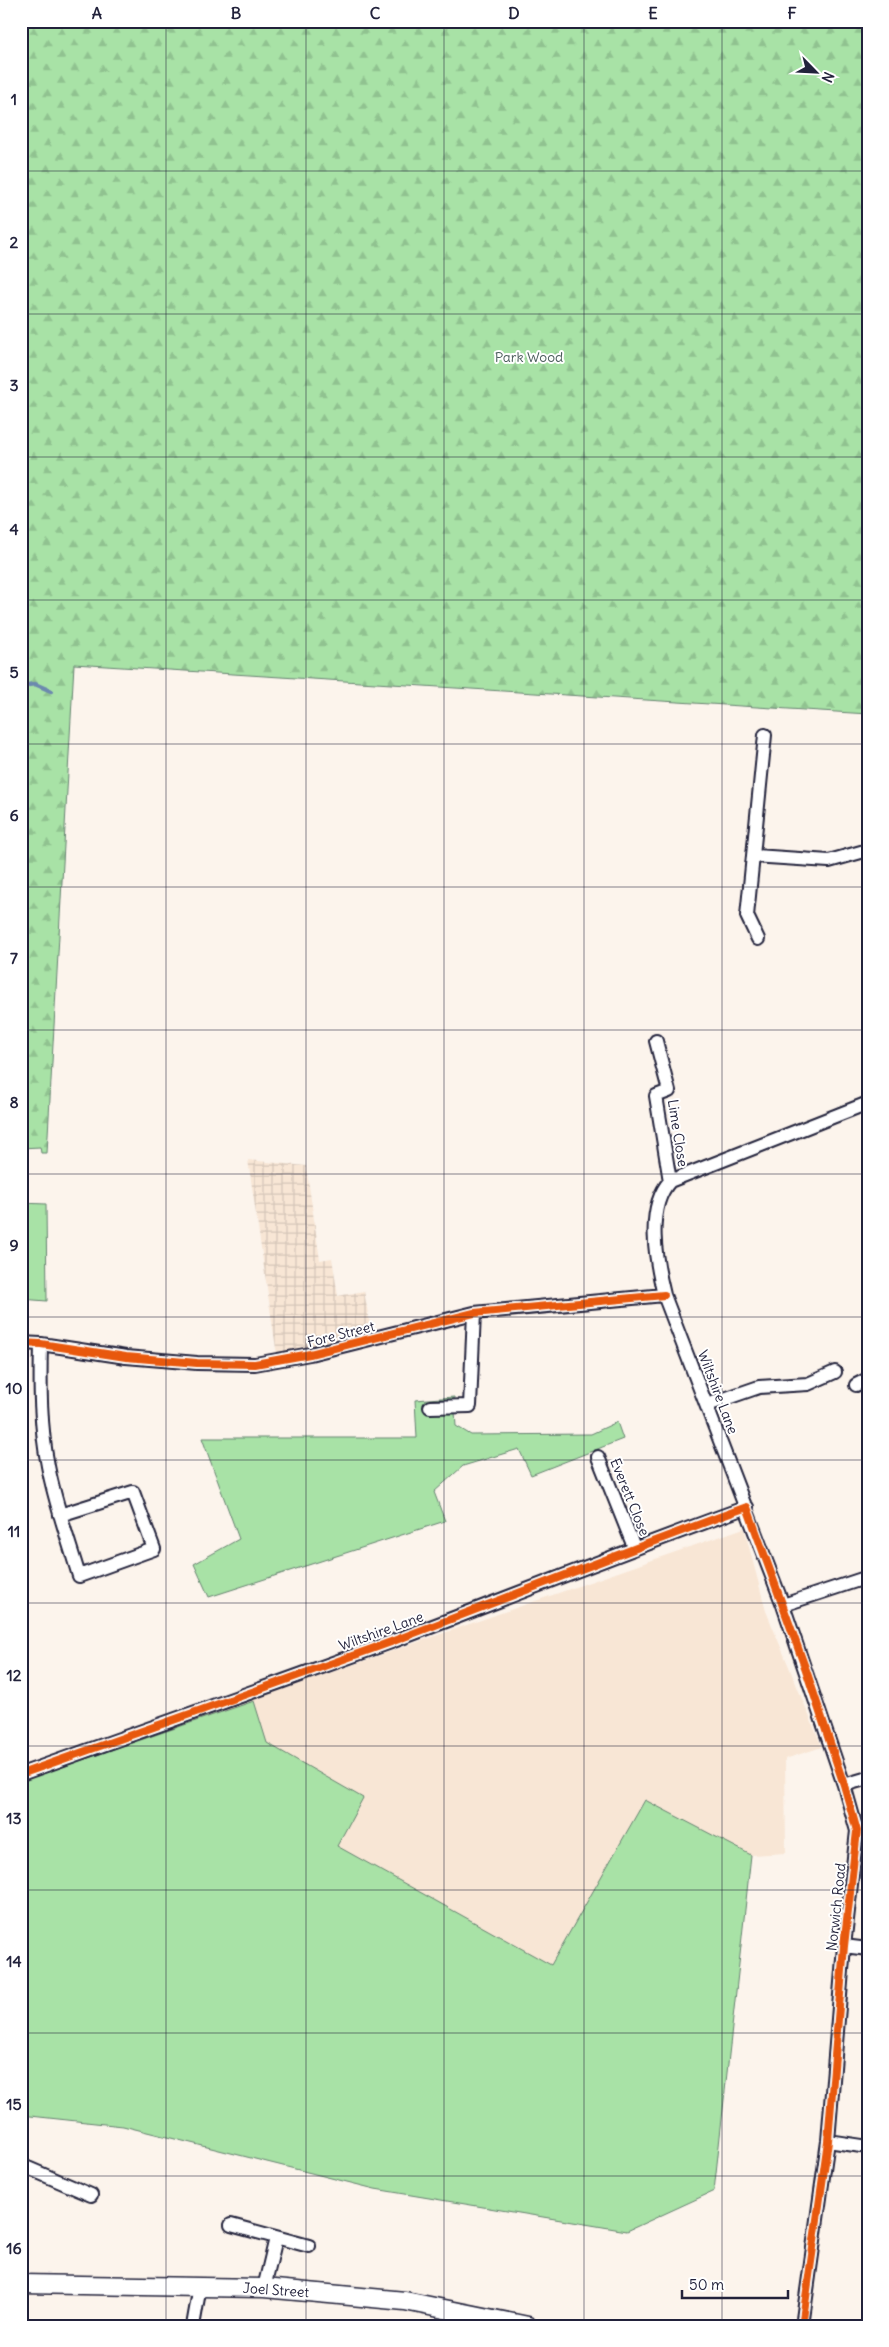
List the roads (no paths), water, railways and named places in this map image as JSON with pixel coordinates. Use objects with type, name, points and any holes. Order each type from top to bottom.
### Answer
[{"type":"main road","name":"Joel Street","points":[[21,2284],[264,2288],[405,2301],[528,2326]]},
{"type":"street","points":[[758,938],[747,916],[765,735]]},
{"type":"street","points":[[754,856],[829,861],[868,850]]},
{"type":"street","name":"Lime Close","points":[[656,1040],[668,1090],[656,1096],[670,1180]]},
{"type":"street","points":[[670,1180],[868,1103]]},
{"type":"street","name":"Wiltshire Lane","points":[[21,1774],[390,1642],[535,1588],[634,1547],[747,1507],[664,1295],[657,1267],[656,1211],[660,1194],[670,1180]]},
{"type":"street","name":"Fore Street","points":[[21,1343],[41,1344],[126,1357],[197,1363],[255,1364],[310,1354],[474,1313],[664,1295]]},
{"type":"street","points":[[430,1407],[470,1406],[474,1313]]},
{"type":"street","points":[[41,1344],[40,1386],[48,1464],[60,1515],[79,1576],[154,1549],[133,1492],[60,1515]]},
{"type":"street","points":[[707,1405],[759,1386],[808,1384],[835,1372]]},
{"type":"street","name":"Everett Close","points":[[598,1457],[634,1547]]},
{"type":"street","name":"Norwich Road","points":[[747,1507],[783,1605],[844,1785],[857,1831],[844,1946],[828,2141],[802,2326]]},
{"type":"street","points":[[783,1605],[868,1577]]},
{"type":"street","points":[[844,1785],[868,1778]]},
{"type":"street","points":[[844,1946],[868,1949]]},
{"type":"street","points":[[828,2141],[868,2147]]},
{"type":"street","points":[[21,2165],[91,2195]]},
{"type":"street","points":[[231,2225],[309,2246]]},
{"type":"street","points":[[264,2288],[276,2238]]},
{"type":"street","points":[[193,2326],[200,2286]]},
{"type":"waterway","points":[[21,686],[35,684],[51,691]]},
{"type":"park label","name":"Park Wood","points":[[529,357]]}]
